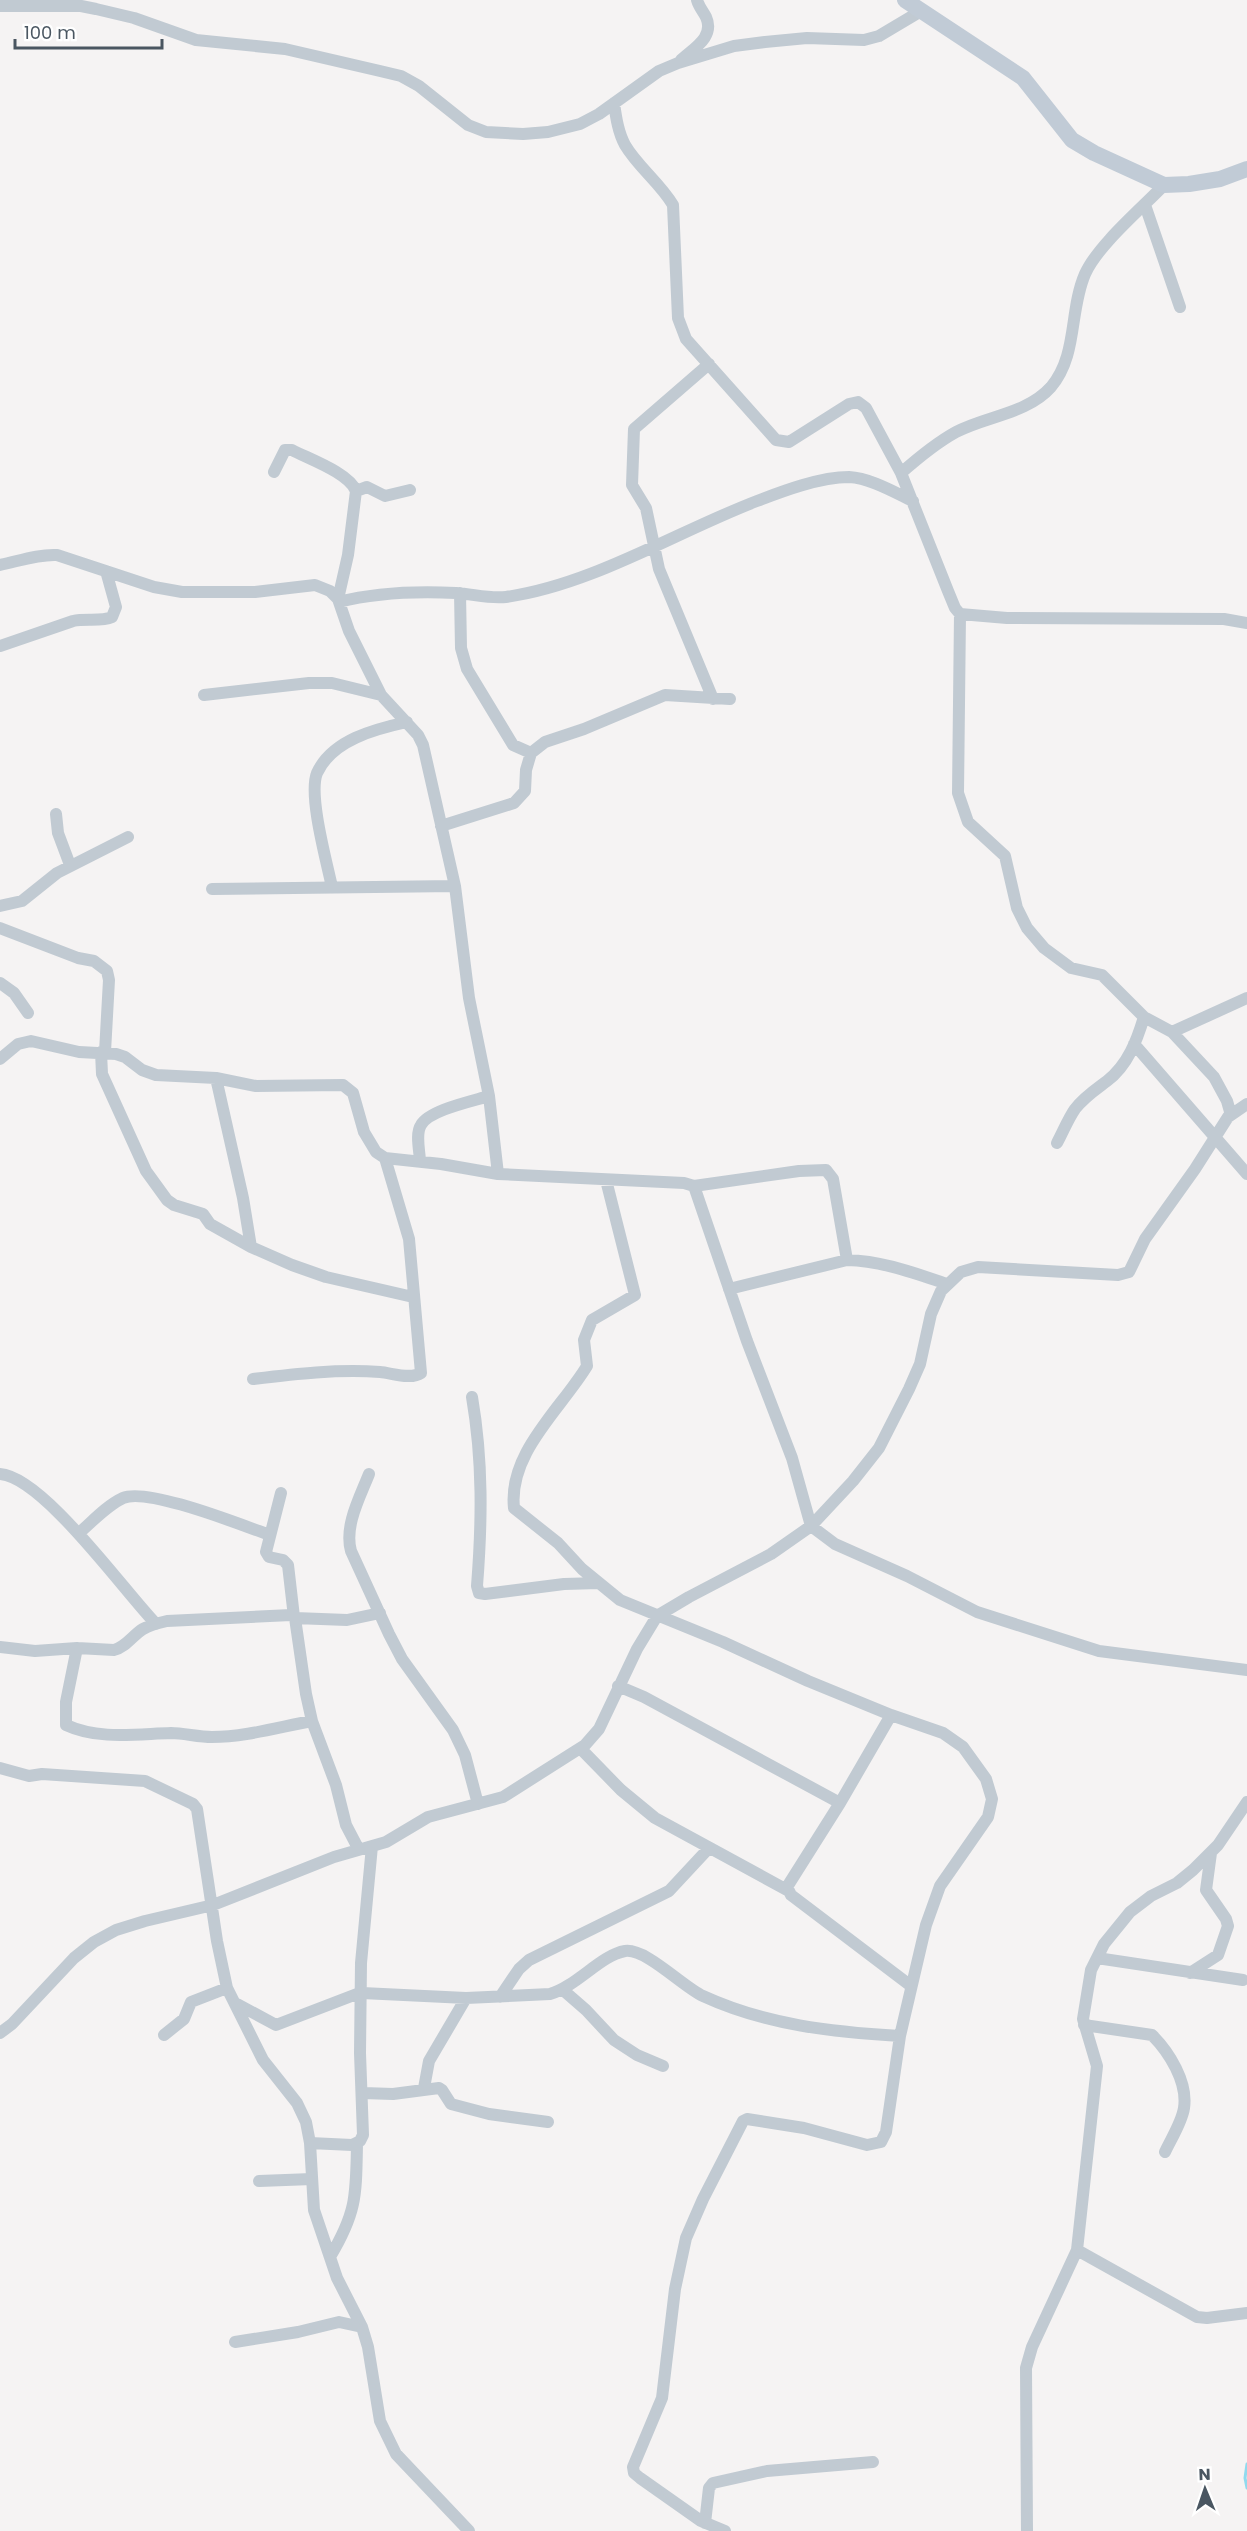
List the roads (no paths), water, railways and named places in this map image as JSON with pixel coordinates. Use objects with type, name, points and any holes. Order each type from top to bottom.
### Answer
[{"type":"street","points":[[678,63],[705,38],[708,31],[707,19],[698,0]]},
{"type":"street","points":[[905,0],[1023,78],[1072,140],[1094,153],[1164,185],[1189,184],[1247,170]]},
{"type":"street","points":[[0,6],[81,6],[134,18],[196,40],[285,49],[380,71],[400,76],[419,86],[468,125],[486,132],[523,134],[548,132],[580,124],[599,114],[659,71],[678,63],[734,46],[765,42],[807,38],[864,40],[879,36],[921,11]]},
{"type":"street","points":[[614,103],[618,128],[625,144],[667,195],[673,206],[678,318],[686,339],[757,420],[776,440],[783,443],[789,442],[849,404],[858,402],[866,408],[901,473],[955,609],[960,614],[1007,618],[1224,619],[1247,623]]},
{"type":"street","points":[[901,473],[958,431],[1026,406],[1050,388],[1064,368],[1085,275],[1098,253],[1164,185]]},
{"type":"street","points":[[1145,205],[1180,307]]},
{"type":"street","points":[[709,364],[634,429],[632,485],[646,508],[653,546],[671,600],[713,699]]},
{"type":"street","points":[[274,472],[281,454],[285,450],[292,450],[345,477],[354,485],[356,490],[348,555],[338,601]]},
{"type":"street","points":[[338,601],[390,593],[460,593],[479,597],[505,597],[553,587],[612,565],[787,490],[836,479],[862,479],[913,501]]},
{"type":"street","points":[[356,490],[367,487],[385,496],[410,490]]},
{"type":"street","points":[[0,565],[25,561],[42,554],[57,555],[154,587],[182,592],[255,592],[315,585],[330,591],[338,601],[349,631],[381,695],[418,735],[423,745],[455,886],[469,998],[489,1096],[498,1174]]},
{"type":"street","points":[[0,646],[73,621],[106,620],[112,617],[116,607],[106,572]]},
{"type":"street","points":[[460,593],[461,648],[467,669],[513,745],[531,753]]},
{"type":"street","points":[[960,614],[958,793],[968,822],[1005,856],[1017,908],[1028,928],[1044,948],[1071,968],[1102,975],[1144,1017],[1172,1032],[1214,1077],[1227,1101],[1231,1115]]},
{"type":"street","points":[[204,696],[309,683],[332,683],[381,695]]},
{"type":"street","points":[[441,826],[514,803],[522,797],[531,753],[545,742],[584,729],[664,695],[729,699]]},
{"type":"street","points":[[332,887],[322,846],[315,791],[317,774],[328,760],[351,740],[369,732],[407,722]]},
{"type":"street","points":[[56,814],[58,833],[70,865]]},
{"type":"street","points":[[0,906],[22,900],[70,865],[128,837]]},
{"type":"street","points":[[212,889],[455,886]]},
{"type":"street","points":[[0,928],[78,958],[94,961],[107,971],[109,980],[102,1074],[146,1172],[159,1191],[174,1205],[203,1214],[210,1224],[276,1259],[326,1277],[413,1297]]},
{"type":"street","points":[[0,983],[14,993],[28,1013]]},
{"type":"street","points":[[1172,1032],[1247,998]]},
{"type":"street","points":[[1057,1143],[1075,1110],[1093,1090],[1124,1065],[1137,1041],[1144,1017]]},
{"type":"street","points":[[0,1059],[18,1044],[31,1041],[71,1051],[103,1052],[125,1057],[142,1070],[156,1075],[216,1078],[256,1086],[317,1084],[349,1088],[353,1093],[364,1132],[376,1152],[385,1158],[498,1174],[684,1183],[694,1186],[799,1171],[826,1170],[833,1181],[847,1260]]},
{"type":"street","points":[[1134,1044],[1247,1174]]},
{"type":"street","points":[[216,1078],[243,1198],[251,1247]]},
{"type":"street","points":[[420,1162],[421,1124],[431,1115],[489,1096]]},
{"type":"street","points":[[0,2033],[12,2024],[74,1958],[94,1942],[116,1930],[213,1905],[358,1848],[386,1842],[428,1817],[503,1797],[581,1749],[599,1729],[637,1648],[657,1616],[771,1554],[811,1526],[853,1481],[879,1448],[913,1381],[920,1364],[932,1314],[941,1291],[947,1284],[961,1272],[978,1267],[1118,1275],[1129,1272],[1145,1239],[1195,1170],[1215,1137],[1231,1115],[1247,1104]]},
{"type":"street","points":[[253,1379],[312,1372],[376,1372],[418,1375],[421,1369],[409,1239],[385,1158]]},
{"type":"street","points":[[606,1180],[634,1295],[592,1320],[584,1340],[587,1366],[529,1449],[521,1467],[514,1505],[516,1510],[558,1543],[598,1583],[620,1600],[891,1715],[943,1733],[963,1747],[986,1779],[992,1799],[988,1817],[940,1886],[926,1924],[900,2036],[886,2132],[881,2142],[867,2145],[804,2128],[747,2119],[743,2121],[690,2228],[675,2289],[662,2398],[633,2467],[634,2473],[701,2525],[725,2531]]},
{"type":"street","points":[[694,1186],[729,1289],[792,1458],[811,1526],[836,1544],[908,1576],[976,1612],[1099,1651],[1247,1670]]},
{"type":"street","points":[[729,1289],[847,1260],[898,1267],[947,1284]]},
{"type":"street","points":[[472,1397],[481,1460],[482,1543],[477,1586],[479,1593],[564,1584],[598,1583]]},
{"type":"street","points":[[0,1474],[10,1476],[28,1486],[79,1533],[156,1624]]},
{"type":"street","points":[[369,1474],[348,1540],[351,1551],[402,1659],[453,1730],[465,1755],[478,1804]]},
{"type":"street","points":[[281,1493],[267,1555],[284,1560],[288,1565],[306,1694],[312,1721],[336,1785],[346,1825],[358,1848]]},
{"type":"street","points":[[79,1533],[113,1505],[124,1498],[135,1496],[170,1502],[270,1535]]},
{"type":"street","points":[[0,1647],[35,1651],[120,1648],[141,1630],[156,1624],[223,1617],[289,1614],[295,1617],[347,1620],[380,1613]]},
{"type":"street","points":[[77,1648],[65,1712],[66,1725],[79,1731],[105,1735],[174,1733],[212,1737],[234,1736],[312,1721]]},
{"type":"street","points":[[618,1686],[644,1697],[840,1803]]},
{"type":"street","points":[[788,1890],[788,1882],[840,1803],[891,1715]]},
{"type":"street","points":[[581,1749],[621,1790],[655,1818],[788,1890],[911,1986]]},
{"type":"street","points":[[0,1768],[29,1776],[42,1774],[145,1780],[193,1804],[199,1817],[217,1941],[227,1988],[263,2060],[303,2113],[310,2143],[314,2210],[337,2278],[362,2328],[368,2347],[380,2421],[396,2454],[468,2531]]},
{"type":"street","points":[[1027,2531],[1026,2368],[1032,2347],[1077,2250],[1097,2066],[1084,2025],[1091,1970],[1112,1931],[1130,1912],[1151,1896],[1177,1883],[1211,1852],[1247,1802]]},
{"type":"street","points":[[330,2257],[343,2235],[356,2198],[357,2144],[363,2135],[360,2053],[363,1924],[372,1846]]},
{"type":"street","points":[[500,1997],[519,1969],[529,1960],[669,1890],[709,1848]]},
{"type":"street","points":[[1190,1973],[1218,1955],[1228,1926],[1226,1919],[1206,1890],[1211,1852]]},
{"type":"street","points":[[236,2003],[276,2025],[362,1993],[466,1998],[537,1996],[563,1990],[613,1955],[626,1950],[641,1953],[688,1988],[738,2012],[788,2024],[847,2033],[900,2036]]},
{"type":"street","points":[[1097,1958],[1243,1980]]},
{"type":"street","points":[[164,2035],[184,2019],[191,2002],[227,1988]]},
{"type":"street","points":[[563,1990],[586,2010],[614,2040],[637,2055],[663,2066]]},
{"type":"street","points":[[424,2088],[429,2061],[466,1998]]},
{"type":"street","points":[[1084,2025],[1152,2035],[1176,2067],[1184,2098],[1184,2109],[1165,2152]]},
{"type":"street","points":[[363,2093],[393,2094],[424,2088],[442,2090],[451,2104],[489,2114],[548,2122]]},
{"type":"street","points":[[310,2143],[357,2144]]},
{"type":"street","points":[[259,2181],[312,2179]]},
{"type":"street","points":[[1077,2250],[1197,2317],[1208,2318],[1247,2313]]},
{"type":"street","points":[[235,2342],[298,2332],[339,2322],[362,2328]]},
{"type":"street","points":[[701,2525],[709,2488],[713,2483],[767,2472],[873,2462]]},
{"type":"waterway","points":[[1247,2464],[1245,2478],[1247,2488]]}]
